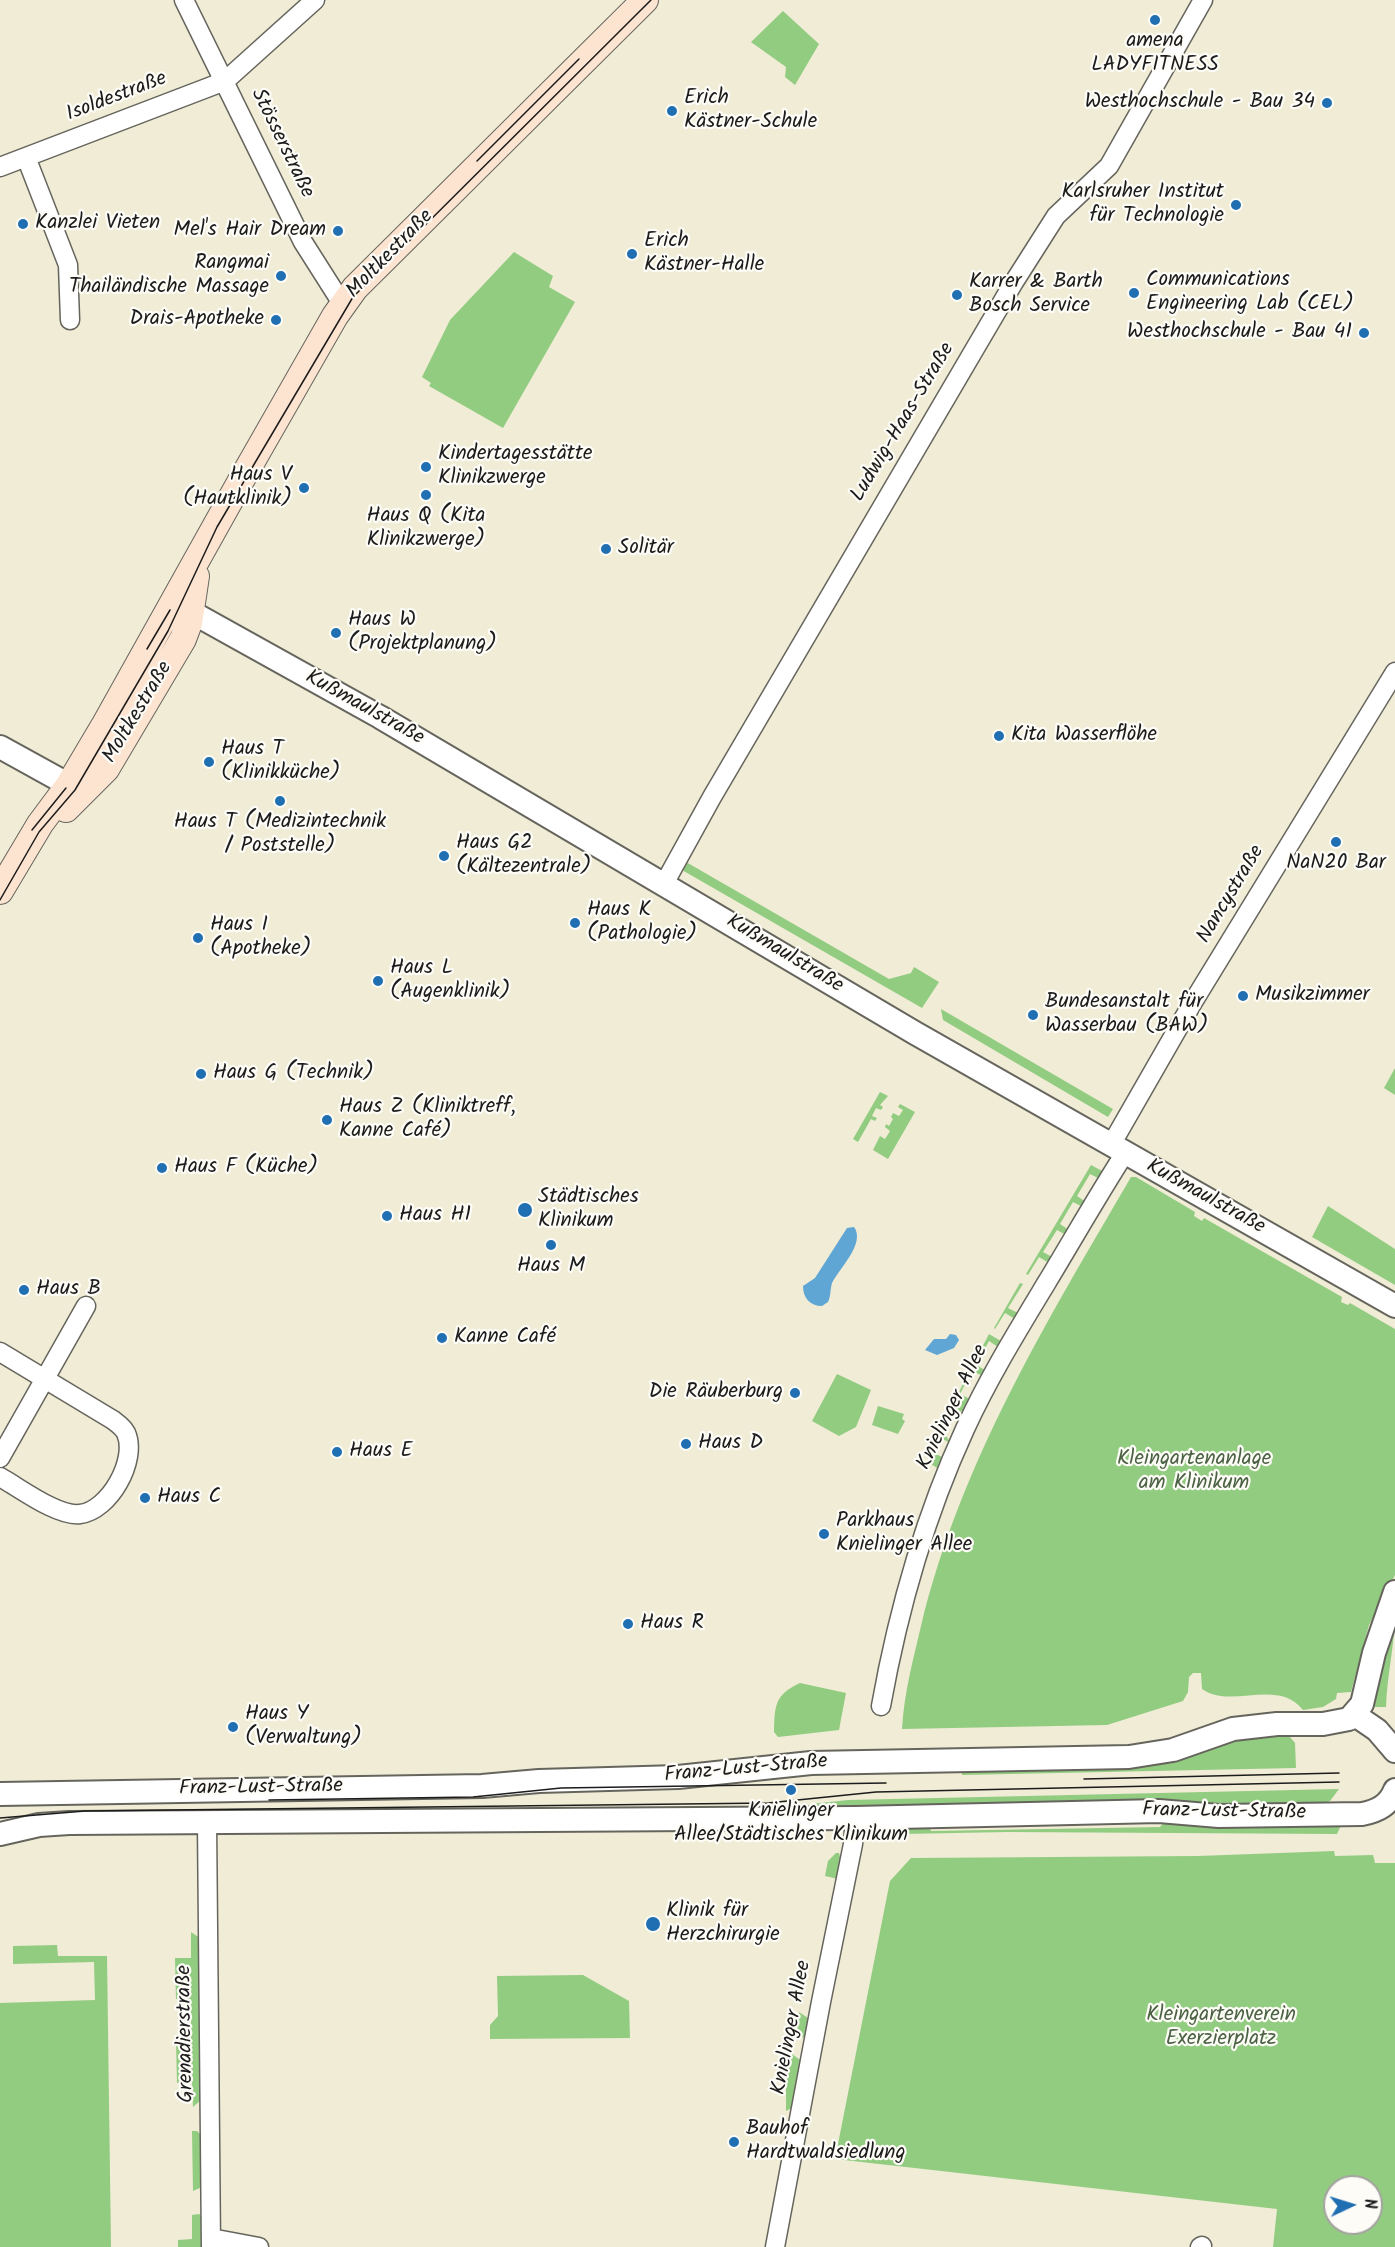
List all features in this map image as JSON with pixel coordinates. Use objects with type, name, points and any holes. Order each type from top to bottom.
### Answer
[{"type":"main road","name":"Moltkestraße","points":[[6,882],[40,824],[69,785],[182,608],[198,557],[355,288],[645,0]]},
{"type":"main road","name":"Moltkestraße","points":[[6,882],[70,805],[106,769],[183,639],[182,608]]},
{"type":"street","name":"Stösserstraße","points":[[184,0],[303,242],[343,305]]},
{"type":"street","points":[[225,81],[315,0]]},
{"type":"street","name":"Ludwig-Haas-Straße","points":[[664,884],[711,796],[1024,265],[1056,216],[1109,166],[1203,0]]},
{"type":"street","name":"Isoldestraße","points":[[0,167],[225,81]]},
{"type":"street","points":[[26,157],[68,265],[70,320]]},
{"type":"street","name":"Kußmaulstraße","points":[[182,608],[380,717],[915,1034],[1395,1306]]},
{"type":"street","name":"Nancystraße","points":[[1118,1149],[1187,1012],[1395,672]]},
{"type":"street","points":[[0,747],[69,785]]},
{"type":"street","name":"Knielinger Allee","points":[[881,1706],[895,1636],[919,1549],[965,1429],[1118,1149]]},
{"type":"street","points":[[0,1458],[86,1306]]},
{"type":"street","points":[[0,1352],[123,1429],[127,1434],[129,1451],[122,1474],[107,1499],[93,1510],[80,1514],[61,1511],[0,1477]]},
{"type":"street","points":[[1395,1592],[1374,1653],[1365,1696],[1355,1714],[1377,1730],[1395,1751]]},
{"type":"street","name":"Franz-Lust-Straße","points":[[0,1794],[482,1786],[539,1781],[678,1777],[811,1763],[1129,1757],[1173,1750],[1233,1729],[1277,1724],[1344,1722],[1355,1714]]},
{"type":"street","name":"Franz-Lust-Straße","points":[[0,1833],[39,1825],[69,1823],[207,1821],[855,1818],[1159,1811],[1218,1816],[1362,1814],[1382,1807],[1395,1790]]},
{"type":"street","name":"Knielinger Allee","points":[[776,2247],[821,2002],[854,1844],[855,1818]]},
{"type":"street","name":"Grenadierstraße","points":[[207,1821],[211,2242]]},
{"type":"street","points":[[211,2242],[259,2247]]},
{"type":"green space","points":[[783,11],[819,44],[795,85],[785,77],[786,67],[751,42]]},
{"type":"green space","points":[[514,252],[553,276],[549,287],[575,302],[503,428],[429,386],[431,383],[422,377],[450,320]]},
{"type":"green space","points":[[686,862],[889,979],[911,973],[914,967],[939,982],[922,1008],[682,870]]},
{"type":"green space","points":[[941,1009],[1113,1109],[1108,1117],[943,1020]]},
{"type":"green space","points":[[1395,1068],[1395,1095],[1384,1088]]},
{"type":"green space","points":[[880,1092],[888,1096],[880,1105],[883,1107],[881,1110],[876,1108],[872,1116],[877,1118],[875,1121],[871,1119],[858,1142],[853,1139]]},
{"type":"green space","points":[[900,1104],[915,1112],[888,1159],[873,1150],[880,1136],[885,1139],[890,1131],[885,1127],[886,1124],[889,1126],[893,1119],[891,1117],[893,1113],[899,1116],[903,1110],[898,1107]]},
{"type":"green space","points":[[1091,1165],[1104,1172],[1100,1179],[1090,1174],[1077,1196],[1086,1202],[1083,1207],[1073,1202],[1060,1224],[1069,1230],[1066,1235],[1057,1230],[1043,1252],[1052,1257],[1049,1263],[1039,1257],[1028,1275],[1026,1274]]},
{"type":"green space","name":"Kleingartenanlage am Klinikum","points":[[1131,1177],[1136,1177],[1195,1212],[1194,1216],[1202,1221],[1204,1218],[1342,1297],[1341,1302],[1348,1305],[1350,1303],[1395,1329],[1395,1575],[1369,1625],[1351,1692],[1337,1693],[1336,1699],[1323,1707],[1303,1710],[1292,1700],[1280,1696],[1268,1694],[1214,1695],[1202,1689],[1201,1673],[1193,1673],[1189,1677],[1188,1692],[1183,1701],[1107,1725],[902,1729],[907,1690],[921,1626],[938,1565],[959,1507],[1009,1394]]},
{"type":"green space","points":[[1328,1206],[1395,1249],[1395,1285],[1312,1237]]},
{"type":"green space","points":[[1020,1283],[1023,1284],[1008,1308],[1018,1313],[1015,1319],[1005,1313],[995,1329],[994,1328]]},
{"type":"green space","points":[[989,1334],[1001,1341],[998,1347],[989,1341],[976,1365],[985,1370],[983,1376],[972,1371],[960,1394],[970,1399],[963,1411],[947,1415]]},
{"type":"green space","points":[[837,1374],[871,1390],[856,1427],[839,1436],[812,1421]]},
{"type":"green space","points":[[878,1406],[904,1414],[902,1419],[905,1421],[898,1434],[872,1425]]},
{"type":"green space","points":[[941,1429],[951,1443],[940,1438],[934,1453],[944,1458],[937,1468],[928,1462]]},
{"type":"green space","points":[[1395,1612],[1386,1707],[1374,1707]]},
{"type":"green space","points":[[800,1683],[846,1693],[839,1730],[778,1737],[774,1732],[778,1702],[785,1692]]},
{"type":"green space","points":[[1285,1731],[1295,1743],[1296,1768],[962,1775],[962,1771]]},
{"type":"green space","points":[[1339,1789],[1330,1801],[1318,1805],[811,1809],[811,1804],[848,1800]]},
{"type":"green space","points":[[1164,1822],[1342,1823],[1337,1834],[1008,1832],[901,1834],[873,1838],[890,1826],[928,1823],[931,1831],[1160,1827]]},
{"type":"green space","name":"Kleingartenverein Exerzierplatz","points":[[1334,1851],[1335,1856],[1373,1855],[1375,1863],[1395,1863],[1395,2247],[1273,2247],[1277,2209],[835,2159],[890,1881],[911,1858],[1198,1856]]},
{"type":"green space","points":[[839,1853],[842,1864],[838,1879],[825,1876],[828,1861]]},
{"type":"green space","points":[[191,1932],[200,1938],[201,2100],[193,2107],[192,2082],[177,2083],[176,2041],[191,2040],[191,1999],[176,1999],[175,1958],[191,1958]]},
{"type":"green space","points":[[57,1945],[58,1956],[107,1956],[111,2247],[0,2247],[0,2003],[95,2000],[94,1962],[13,1964],[13,1946]]},
{"type":"green space","points":[[583,1975],[629,2001],[630,2038],[490,2039],[490,2025],[498,2016],[497,1976]]},
{"type":"green space","points":[[799,2012],[811,2020],[808,2037],[795,2038]]},
{"type":"green space","points":[[792,2054],[803,2062],[794,2107],[786,2111],[786,2082]]},
{"type":"green space","points":[[192,2131],[197,2131],[203,2137],[202,2187],[193,2191]]},
{"type":"green space","points":[[199,2214],[204,2218],[204,2247],[178,2247],[178,2240],[192,2239],[192,2215]]},
{"type":"water","points":[[854,1227],[857,1241],[832,1283],[828,1302],[822,1306],[811,1303],[804,1294],[803,1286],[815,1278],[847,1228]]},
{"type":"water","points":[[950,1334],[956,1335],[959,1340],[954,1348],[937,1355],[925,1350],[934,1339],[946,1339]]},
{"type":"tram line","points":[[0,900],[39,832],[75,790],[168,631],[217,527],[353,297],[651,0]]},
{"type":"tram line","points":[[477,161],[579,59]]},
{"type":"tram line","points":[[147,649],[170,610]]},
{"type":"tram line","points":[[32,830],[66,788]]},
{"type":"tram line","points":[[1084,1779],[1339,1773]]},
{"type":"tram line","points":[[0,1818],[85,1811],[768,1803],[876,1792],[1339,1782]]},
{"type":"tram line","points":[[269,1800],[473,1797],[561,1788],[886,1783]]},
{"type":"place","name":"amena LADYFITNESS","points":[[1155,20]]},
{"type":"place","name":"Westhochschule - Bau 34","points":[[1327,103]]},
{"type":"place","name":"Erich Kästner-Schule","points":[[672,111]]},
{"type":"place","name":"Karlsruher Institut für Technologie","points":[[1236,205]]},
{"type":"place","name":"Kanzlei Vieten","points":[[23,224]]},
{"type":"place","name":"Mel's Hair Dream","points":[[338,231]]},
{"type":"place","name":"Erich Kästner-Halle","points":[[632,254]]},
{"type":"place","name":"Rangmai Thailändische Massage","points":[[281,276]]},
{"type":"place","name":"Communications Engineering Lab (CEL)","points":[[1134,293]]},
{"type":"place","name":"Karrer & Barth Bosch Service","points":[[957,295]]},
{"type":"place","name":"Drais-Apotheke","points":[[276,320]]},
{"type":"place","name":"Westhochschule - Bau 41","points":[[1364,333]]},
{"type":"place","name":"Kindertagesstätte Klinikzwerge","points":[[426,467]]},
{"type":"place","name":"Haus V (Hautklinik)","points":[[304,488]]},
{"type":"place","name":"Haus Q (Kita Klinikzwerge)","points":[[426,495]]},
{"type":"place","name":"Solitär","points":[[606,549]]},
{"type":"place","name":"Haus W (Projektplanung)","points":[[336,633]]},
{"type":"place","name":"Kita Wasserflöhe","points":[[999,736]]},
{"type":"place","name":"Haus T (Klinikküche)","points":[[209,762]]},
{"type":"place","name":"Haus T (Medizintechnik / Poststelle)","points":[[280,801]]},
{"type":"place","name":"NaN20 Bar","points":[[1336,842]]},
{"type":"place","name":"Haus G2 (Kältezentrale)","points":[[444,856]]},
{"type":"place","name":"Haus K (Pathologie)","points":[[575,923]]},
{"type":"place","name":"Haus I (Apotheke)","points":[[198,938]]},
{"type":"place","name":"Haus L (Augenklinik)","points":[[378,981]]},
{"type":"place","name":"Musikzimmer","points":[[1243,996]]},
{"type":"place","name":"Bundesanstalt für Wasserbau (BAW)","points":[[1033,1015]]},
{"type":"place","name":"Haus G (Technik)","points":[[201,1074]]},
{"type":"place","name":"Haus Z (Kliniktreff, Kanne Café)","points":[[327,1120]]},
{"type":"place","name":"Haus F (Küche)","points":[[162,1168]]},
{"type":"place","name":"Städtisches Klinikum","points":[[525,1210]]},
{"type":"place","name":"Haus H1","points":[[387,1216]]},
{"type":"place","name":"Haus M","points":[[551,1245]]},
{"type":"place","name":"Haus B","points":[[24,1290]]},
{"type":"place","name":"Kanne Café","points":[[442,1338]]},
{"type":"place","name":"Die Räuberburg","points":[[795,1393]]},
{"type":"place","name":"Haus D","points":[[686,1444]]},
{"type":"place","name":"Haus E","points":[[337,1452]]},
{"type":"place","name":"Haus C","points":[[145,1498]]},
{"type":"place","name":"Parkhaus Knielinger Allee","points":[[824,1534]]},
{"type":"place","name":"Haus R","points":[[628,1624]]},
{"type":"place","name":"Haus Y (Verwaltung)","points":[[233,1727]]},
{"type":"place","name":"Knielinger Allee/Städtisches Klinikum","points":[[791,1790]]},
{"type":"place","name":"Klinik für Herzchirurgie","points":[[653,1924]]},
{"type":"place","name":"Bauhof Hardtwaldsiedlung","points":[[734,2142]]}]
